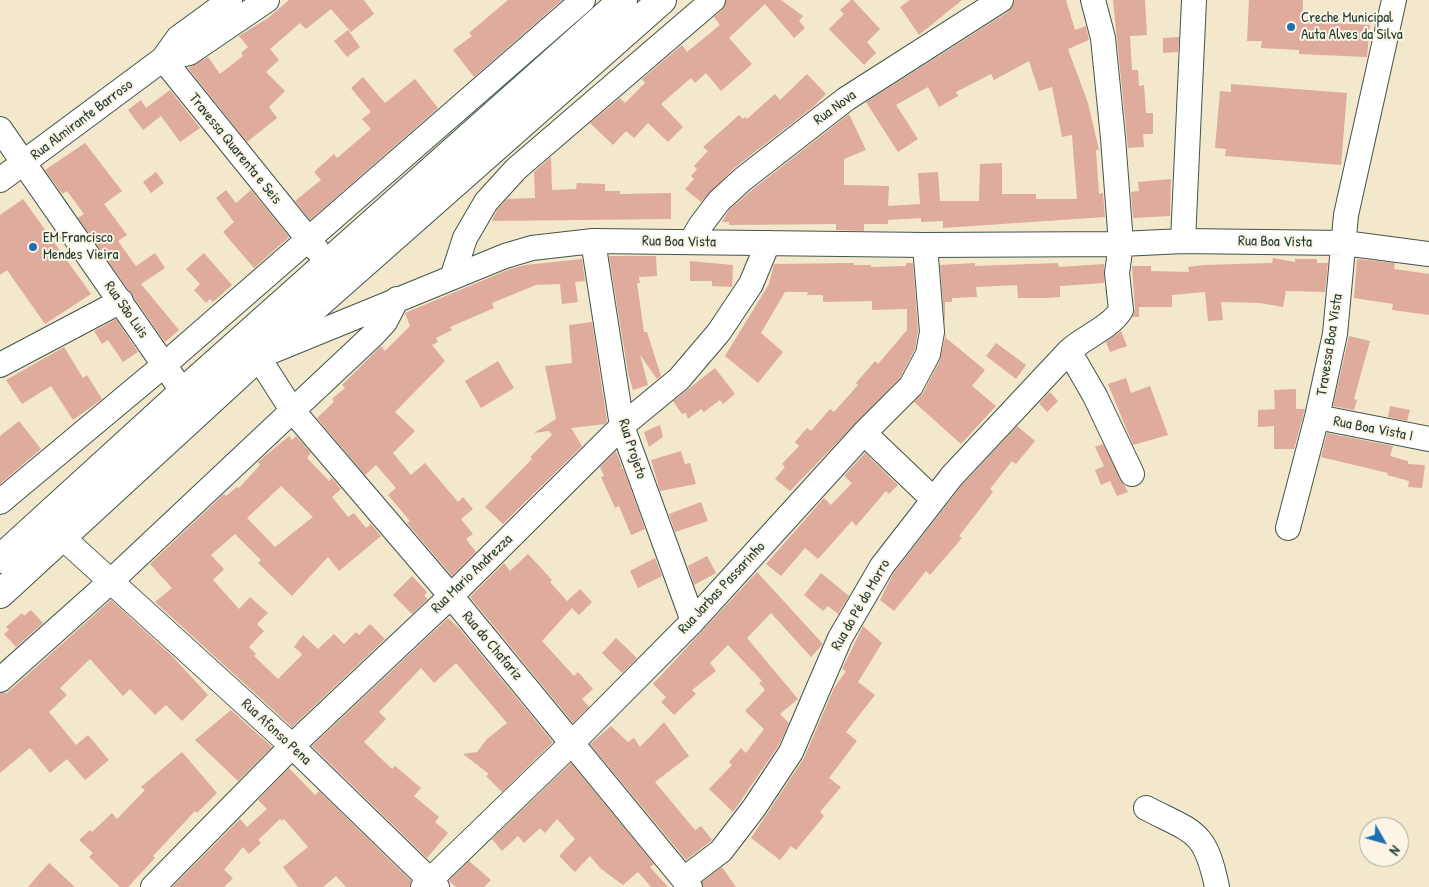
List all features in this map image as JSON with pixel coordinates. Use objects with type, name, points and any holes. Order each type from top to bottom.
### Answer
[{"type":"main road","points":[[0,594],[8,564],[183,392],[251,348],[662,0]]},
{"type":"main road","points":[[8,564],[62,537],[251,348],[328,264],[616,2]]},
{"type":"street","name":"Rua Almirante Barroso","points":[[0,180],[163,59],[178,38],[230,0]]},
{"type":"street","name":"Rua Almirante Barroso","points":[[163,59],[189,52],[267,0]]},
{"type":"street","points":[[0,502],[164,365],[583,0]]},
{"type":"street","points":[[453,275],[465,238],[486,202],[516,169],[713,0]]},
{"type":"street","name":"Rua Nova","points":[[692,242],[700,226],[719,201],[743,179],[846,99],[1001,0]]},
{"type":"street","points":[[1093,0],[1103,38],[1121,244]]},
{"type":"street","points":[[1183,241],[1194,0]]},
{"type":"street","name":"Travessa Boa Vista","points":[[1288,528],[1317,417],[1335,334],[1349,200],[1394,0]]},
{"type":"street","name":"Travessa Quarenta e Seis","points":[[163,59],[328,264]]},
{"type":"street","name":"Rua São Luis","points":[[0,129],[183,392]]},
{"type":"street","name":"Rua Boa Vista","points":[[251,348],[397,300],[453,275],[532,248],[593,241],[925,245],[1121,244],[1183,241],[1344,243],[1429,254]]},
{"type":"street","name":"Rua Projeto","points":[[593,241],[622,426],[693,622]]},
{"type":"street","name":"Rua Mario Andrezza","points":[[153,887],[292,746],[450,596],[622,426],[679,378],[719,332],[751,284],[768,243]]},
{"type":"street","name":"Rua do Pé do Morro","points":[[687,883],[721,851],[754,808],[791,752],[840,638],[882,566],[933,499],[991,432],[1069,351],[1082,339],[1111,321],[1121,310],[1117,273],[1121,244]]},
{"type":"street","name":"Rua Jarbas Passarinho","points":[[430,885],[693,622],[864,433],[911,386],[928,354],[932,332],[925,245]]},
{"type":"street","points":[[0,680],[110,582],[374,334],[386,322],[397,300]]},
{"type":"street","points":[[0,365],[121,301]]},
{"type":"street","name":"Rua do Chafariz","points":[[251,348],[292,410],[450,596],[687,883]]},
{"type":"street","points":[[1069,351],[1095,396],[1132,474]]},
{"type":"street","name":"Rua Boa Vista I","points":[[1317,417],[1429,439]]},
{"type":"street","points":[[864,433],[933,499]]},
{"type":"street","name":"Rua Afonso Pena","points":[[62,537],[292,746],[430,885]]},
{"type":"street","points":[[1146,808],[1197,834],[1211,857],[1217,887]]},
{"type":"building","points":[[289,0],[364,0],[374,14],[351,32],[331,9],[306,29],[300,23],[270,49],[279,60],[266,72],[285,91],[269,107],[277,118],[247,142],[188,68],[208,57],[220,74],[243,56],[241,53],[248,47],[239,36],[268,18]]},
{"type":"building","points":[[508,0],[562,0],[474,77],[453,50],[472,36],[469,33]]},
{"type":"building","points":[[726,0],[781,0],[803,16],[799,21],[805,28],[794,38],[765,4],[729,38],[752,64],[721,91],[706,73],[695,83],[691,78],[661,104],[683,127],[668,142],[648,123],[634,138],[626,131],[613,145],[590,123],[620,98],[625,103],[645,83],[642,79],[682,45],[687,52],[720,25],[714,17],[722,10]]},
{"type":"building","points":[[851,0],[880,29],[867,42],[876,53],[864,65],[829,29],[844,14],[840,10]]},
{"type":"building","points":[[910,0],[962,0],[919,35],[900,7]]},
{"type":"building","points":[[1015,0],[1066,0],[1075,30],[1086,26],[1089,40],[1068,49],[1088,103],[1099,150],[1096,150],[1099,194],[1103,193],[1105,217],[943,228],[943,221],[921,222],[921,218],[888,220],[888,224],[864,224],[864,231],[836,230],[836,224],[729,225],[729,222],[722,222],[729,210],[752,190],[849,114],[866,150],[844,159],[844,185],[889,186],[888,206],[920,204],[918,173],[938,172],[940,201],[979,201],[980,164],[1002,163],[1002,194],[1036,194],[1036,199],[1077,199],[1072,135],[1062,137],[1052,87],[1039,91],[1029,61],[994,80],[991,74],[956,92],[958,96],[939,107],[928,87],[896,105],[918,139],[898,152],[866,102],[1008,12]]},
{"type":"building","points":[[1113,0],[1145,0],[1147,35],[1130,36],[1132,70],[1138,70],[1139,86],[1144,85],[1146,113],[1153,113],[1153,134],[1143,134],[1144,147],[1128,148]]},
{"type":"building","points":[[1249,0],[1303,0],[1302,21],[1370,25],[1367,57],[1299,54],[1299,50],[1261,48],[1262,41],[1247,41]]},
{"type":"building","points":[[348,30],[360,47],[347,57],[334,41]]},
{"type":"building","points":[[1179,37],[1178,52],[1163,53],[1163,38]]},
{"type":"building","points":[[807,74],[826,94],[813,107],[734,168],[701,202],[685,189],[694,179],[691,176],[697,169],[694,166],[708,151],[703,147],[739,115],[743,119],[745,117],[747,119],[775,94],[780,100]]},
{"type":"building","points":[[363,77],[385,103],[415,79],[438,108],[310,220],[295,201],[321,180],[314,172],[334,154],[337,158],[371,129],[362,119],[371,112],[351,88]]},
{"type":"building","points":[[1231,84],[1347,93],[1341,165],[1225,156],[1226,149],[1215,148],[1220,91],[1231,92]]},
{"type":"building","points":[[170,90],[200,128],[180,142],[161,116],[143,130],[128,110],[141,100],[146,108]]},
{"type":"building","points":[[85,143],[122,191],[104,204],[127,235],[118,241],[136,266],[155,253],[165,268],[141,284],[179,330],[165,342],[78,218],[84,214],[67,191],[62,194],[45,170]]},
{"type":"building","points":[[551,157],[552,190],[576,189],[577,183],[605,184],[605,191],[620,191],[620,194],[671,193],[671,219],[492,221],[497,210],[507,199],[535,198],[534,172]]},
{"type":"building","points":[[156,172],[164,183],[151,193],[143,182]]},
{"type":"building","points":[[1171,179],[1170,216],[1133,218],[1131,192],[1139,191],[1138,182]]},
{"type":"building","points":[[226,190],[236,203],[251,190],[289,237],[254,268],[223,232],[234,222],[216,198]]},
{"type":"building","name":"EM Francisco Mendes Vieira","points":[[23,199],[91,294],[45,324],[7,270],[0,275],[0,215]]},
{"type":"building","points":[[204,253],[232,285],[213,302],[210,299],[206,303],[194,290],[200,284],[186,269]]},
{"type":"building","points":[[609,256],[656,256],[657,276],[639,277],[640,283],[637,283],[644,332],[647,332],[661,376],[657,379],[640,355],[648,385],[633,390],[628,373]]},
{"type":"building","points":[[1273,258],[1295,262],[1295,259],[1317,259],[1317,263],[1328,263],[1325,292],[1286,291],[1283,307],[1260,303],[1221,302],[1223,320],[1208,321],[1205,292],[1172,295],[1172,307],[1139,307],[1139,317],[1132,317],[1135,309],[1132,266],[1151,266],[1151,271],[1189,272],[1188,267],[1272,263]]},
{"type":"building","points":[[582,259],[585,281],[575,282],[578,302],[562,304],[560,284],[536,285],[492,303],[494,308],[450,327],[452,330],[436,338],[438,342],[432,345],[445,361],[395,412],[415,431],[393,453],[411,475],[425,463],[458,502],[463,497],[473,509],[461,519],[473,534],[466,539],[476,552],[452,576],[407,523],[410,521],[388,495],[396,488],[376,465],[365,475],[317,418],[334,402],[332,399],[345,388],[342,385],[381,346],[385,351],[410,326],[405,313],[510,269],[525,265]]},
{"type":"building","points":[[1357,259],[1395,263],[1394,269],[1429,274],[1429,315],[1392,310],[1393,304],[1354,298]]},
{"type":"building","points":[[690,261],[733,265],[732,287],[712,286],[712,281],[690,281]]},
{"type":"building","points":[[854,263],[854,265],[871,265],[871,267],[906,266],[906,263],[913,263],[918,331],[915,349],[900,378],[790,491],[775,479],[785,467],[782,464],[799,446],[795,442],[807,428],[811,431],[830,409],[834,412],[858,385],[856,383],[875,361],[878,364],[907,330],[907,309],[872,310],[872,301],[823,302],[823,295],[807,295],[808,292],[785,292],[761,333],[783,352],[758,383],[725,356],[769,284],[774,264]]},
{"type":"building","points":[[975,263],[975,266],[1058,263],[1059,267],[1104,264],[1104,283],[1060,286],[1060,297],[1046,298],[1018,298],[1017,285],[976,287],[977,297],[952,298],[952,302],[945,302],[945,328],[940,265]]},
{"type":"building","points":[[116,319],[138,352],[123,362],[108,340],[102,344],[94,331]]},
{"type":"building","points":[[592,322],[607,421],[605,424],[571,428],[582,446],[503,524],[485,507],[532,459],[530,457],[552,435],[549,431],[534,433],[556,419],[545,366],[572,363],[569,325]]},
{"type":"building","points":[[1121,331],[1127,346],[1110,352],[1106,342]]},
{"type":"building","points":[[946,333],[946,338],[985,370],[972,386],[996,406],[961,444],[914,402],[923,393],[940,360]]},
{"type":"building","points":[[1349,336],[1370,341],[1354,399],[1357,400],[1354,410],[1333,406]]},
{"type":"building","points":[[996,343],[1026,365],[1016,379],[986,356]]},
{"type":"building","points":[[64,347],[83,378],[87,375],[102,399],[73,420],[51,386],[22,404],[6,380]]},
{"type":"building","points":[[498,361],[514,388],[481,408],[465,381]]},
{"type":"building","points":[[715,368],[735,394],[723,404],[720,400],[704,412],[701,409],[688,419],[686,413],[682,414],[673,401]]},
{"type":"building","points":[[1126,378],[1131,393],[1150,386],[1168,435],[1133,445],[1108,384]]},
{"type":"building","points":[[1296,389],[1296,409],[1305,409],[1294,449],[1274,449],[1274,426],[1258,427],[1258,410],[1275,409],[1274,390]]},
{"type":"building","points":[[1050,392],[1058,401],[1047,412],[1039,403]]},
{"type":"building","points":[[1390,406],[1410,410],[1407,421],[1388,417]]},
{"type":"building","points":[[19,421],[41,449],[0,484],[0,436]]},
{"type":"building","points":[[660,425],[663,437],[649,447],[644,432]]},
{"type":"building","points":[[1017,426],[1035,441],[1016,464],[1012,461],[990,489],[993,492],[959,536],[962,538],[930,575],[926,571],[894,611],[880,600],[893,574],[962,485]]},
{"type":"building","points":[[1327,433],[1393,446],[1390,456],[1408,461],[1408,464],[1425,465],[1422,488],[1408,487],[1409,481],[1387,475],[1388,473],[1321,457]]},
{"type":"building","points":[[289,436],[292,440],[296,436],[311,453],[307,458],[329,481],[332,478],[341,489],[332,497],[348,517],[354,513],[366,528],[371,524],[381,536],[339,571],[328,557],[292,596],[258,563],[261,560],[235,534],[211,555],[224,569],[213,580],[239,609],[250,597],[268,613],[257,624],[264,631],[249,647],[256,654],[254,656],[278,679],[301,656],[302,654],[294,647],[303,635],[318,649],[334,634],[344,644],[356,632],[359,635],[370,624],[385,639],[292,727],[155,602],[172,588],[150,564],[224,494],[226,496],[237,487],[239,488],[260,465],[258,462]],"holes":[[[281,486],[313,517],[275,547],[247,518]]]},
{"type":"building","points":[[1103,444],[1128,492],[1117,496],[1110,481],[1101,485],[1095,470],[1104,466],[1095,447]]},
{"type":"building","points":[[616,451],[622,467],[619,469],[623,468],[645,529],[631,535],[619,506],[615,508],[601,477],[604,476],[600,467]]},
{"type":"building","points":[[681,451],[685,464],[690,463],[696,484],[660,491],[651,460]]},
{"type":"building","points":[[865,453],[898,485],[889,494],[886,491],[856,526],[852,521],[818,559],[805,548],[781,576],[766,564],[824,498],[831,505],[852,483],[844,476]]},
{"type":"building","points":[[701,502],[708,521],[675,532],[669,514]]},
{"type":"building","points":[[528,554],[552,580],[550,582],[567,601],[580,589],[592,602],[579,615],[572,608],[542,641],[574,676],[578,672],[593,689],[582,699],[589,707],[573,723],[470,597],[504,563],[510,571]]},
{"type":"building","points":[[707,556],[716,573],[694,585],[688,566]]},
{"type":"building","points":[[655,558],[662,576],[638,588],[630,571]]},
{"type":"building","points":[[757,572],[823,644],[811,657],[771,613],[747,638],[798,699],[780,714],[789,723],[779,745],[733,812],[709,789],[732,765],[729,762],[741,748],[746,753],[764,729],[745,711],[765,690],[759,683],[762,681],[728,645],[710,663],[716,671],[692,690],[696,694],[674,715],[661,702],[666,697],[653,684]]},
{"type":"building","points":[[821,573],[849,596],[838,614],[828,606],[823,611],[804,595]]},
{"type":"building","points":[[412,576],[427,592],[424,596],[428,599],[412,614],[393,595]]},
{"type":"building","points":[[111,600],[172,656],[208,695],[182,721],[166,705],[155,715],[130,689],[123,696],[90,659],[60,688],[67,695],[49,712],[76,745],[88,735],[109,760],[85,780],[67,759],[50,773],[30,748],[0,773],[0,693],[7,693]]},
{"type":"building","points":[[31,610],[43,623],[16,647],[4,634],[9,630],[6,627],[22,613],[24,616]]},
{"type":"building","points":[[448,618],[460,629],[553,742],[502,792],[486,776],[489,774],[463,754],[477,752],[487,739],[507,723],[456,663],[434,683],[421,668],[379,712],[386,719],[364,742],[392,769],[395,766],[421,788],[414,796],[439,817],[435,822],[448,833],[427,858],[312,746]]},
{"type":"building","points":[[863,626],[882,643],[858,682],[875,695],[846,732],[857,741],[829,778],[841,787],[820,812],[824,816],[796,850],[791,846],[780,860],[751,838],[804,758],[834,688],[846,671],[842,669]]},
{"type":"building","points":[[616,638],[637,658],[622,673],[602,653]]},
{"type":"building","points":[[231,710],[272,747],[238,781],[195,740]]},
{"type":"building","points":[[664,722],[689,756],[655,782],[695,830],[701,826],[712,840],[686,860],[590,744],[611,726],[628,742],[634,738],[640,747]]},
{"type":"building","points":[[182,752],[217,793],[197,813],[195,811],[153,856],[155,858],[128,887],[120,887],[89,857],[93,853],[79,840],[90,830],[92,832],[112,813],[117,819],[145,790],[141,787]]},
{"type":"building","points":[[571,763],[654,864],[650,867],[668,887],[651,887],[638,872],[623,885],[600,868],[590,856],[575,872],[559,856],[575,839],[557,819],[545,833],[540,828],[524,843],[518,836],[502,851],[492,839]]},
{"type":"building","points":[[289,768],[315,795],[319,791],[411,881],[410,887],[346,887],[336,876],[323,887],[298,887],[283,867],[308,847],[284,819],[282,821],[280,819],[258,840],[261,843],[249,854],[243,847],[224,870],[233,878],[224,887],[172,887],[240,819],[247,827],[267,809],[258,800]]},
{"type":"building","points":[[469,861],[491,880],[484,887],[456,887],[449,881]]},
{"type":"building","points":[[49,863],[75,887],[28,887]]},
{"type":"building","points":[[722,867],[736,887],[703,887],[702,882]]},
{"type":"place","name":"Creche Municipal Auta Alves da Silva","points":[[1291,27]]},
{"type":"place","name":"EM Francisco Mendes Vieira","points":[[33,247]]}]
